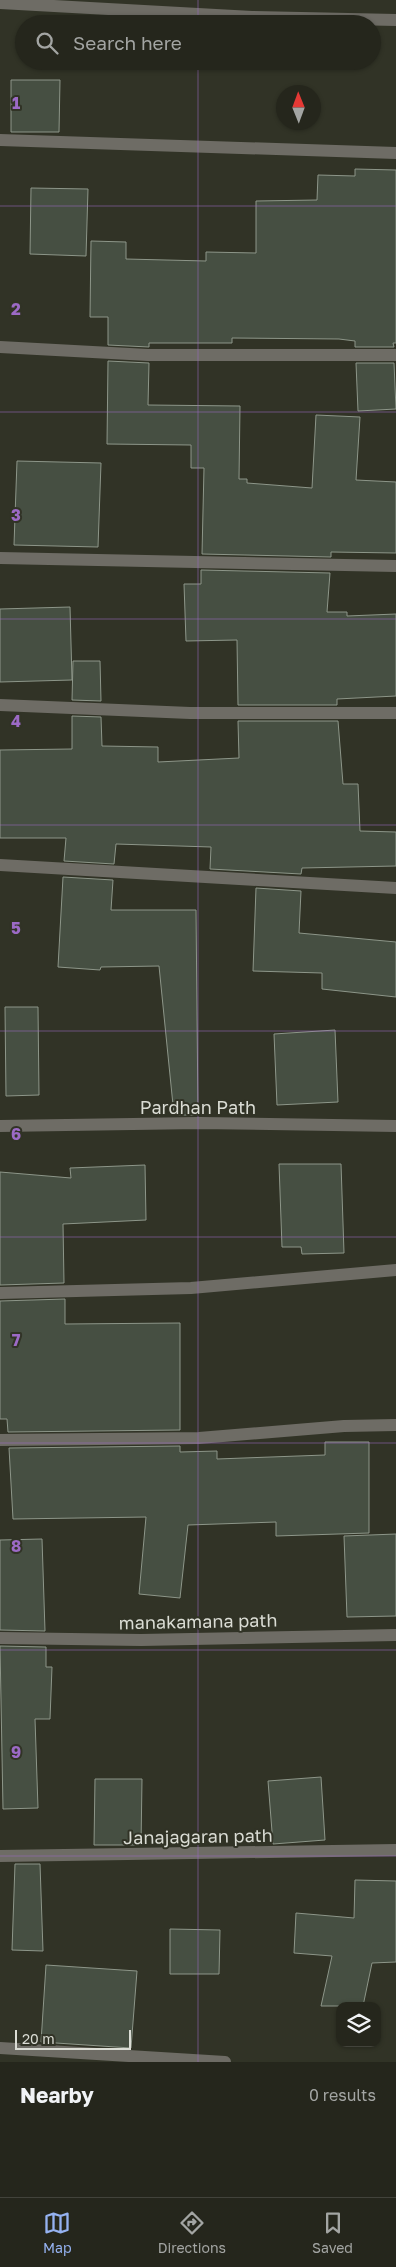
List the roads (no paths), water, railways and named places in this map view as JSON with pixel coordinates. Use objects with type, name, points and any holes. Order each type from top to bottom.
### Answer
[{"type":"street","points":[[0,3],[216,15]]},
{"type":"street","points":[[381,20],[396,20]]},
{"type":"street","points":[[0,140],[396,153]]},
{"type":"street","points":[[0,347],[148,355],[396,355]]},
{"type":"street","points":[[0,558],[396,566]]},
{"type":"street","points":[[0,705],[190,713],[396,713]]},
{"type":"street","points":[[0,865],[396,888]]},
{"type":"street","name":"Pardhan Path","points":[[0,1126],[199,1123],[396,1126]]},
{"type":"street","points":[[0,1293],[190,1288],[396,1270]]},
{"type":"street","points":[[0,1440],[200,1438],[344,1426],[396,1425]]},
{"type":"street","name":"manakamana path","points":[[0,1638],[141,1640],[396,1635]]},
{"type":"street","name":"Janajagaran path","points":[[0,1856],[396,1850]]},
{"type":"street","points":[[0,2048],[225,2062]]}]
